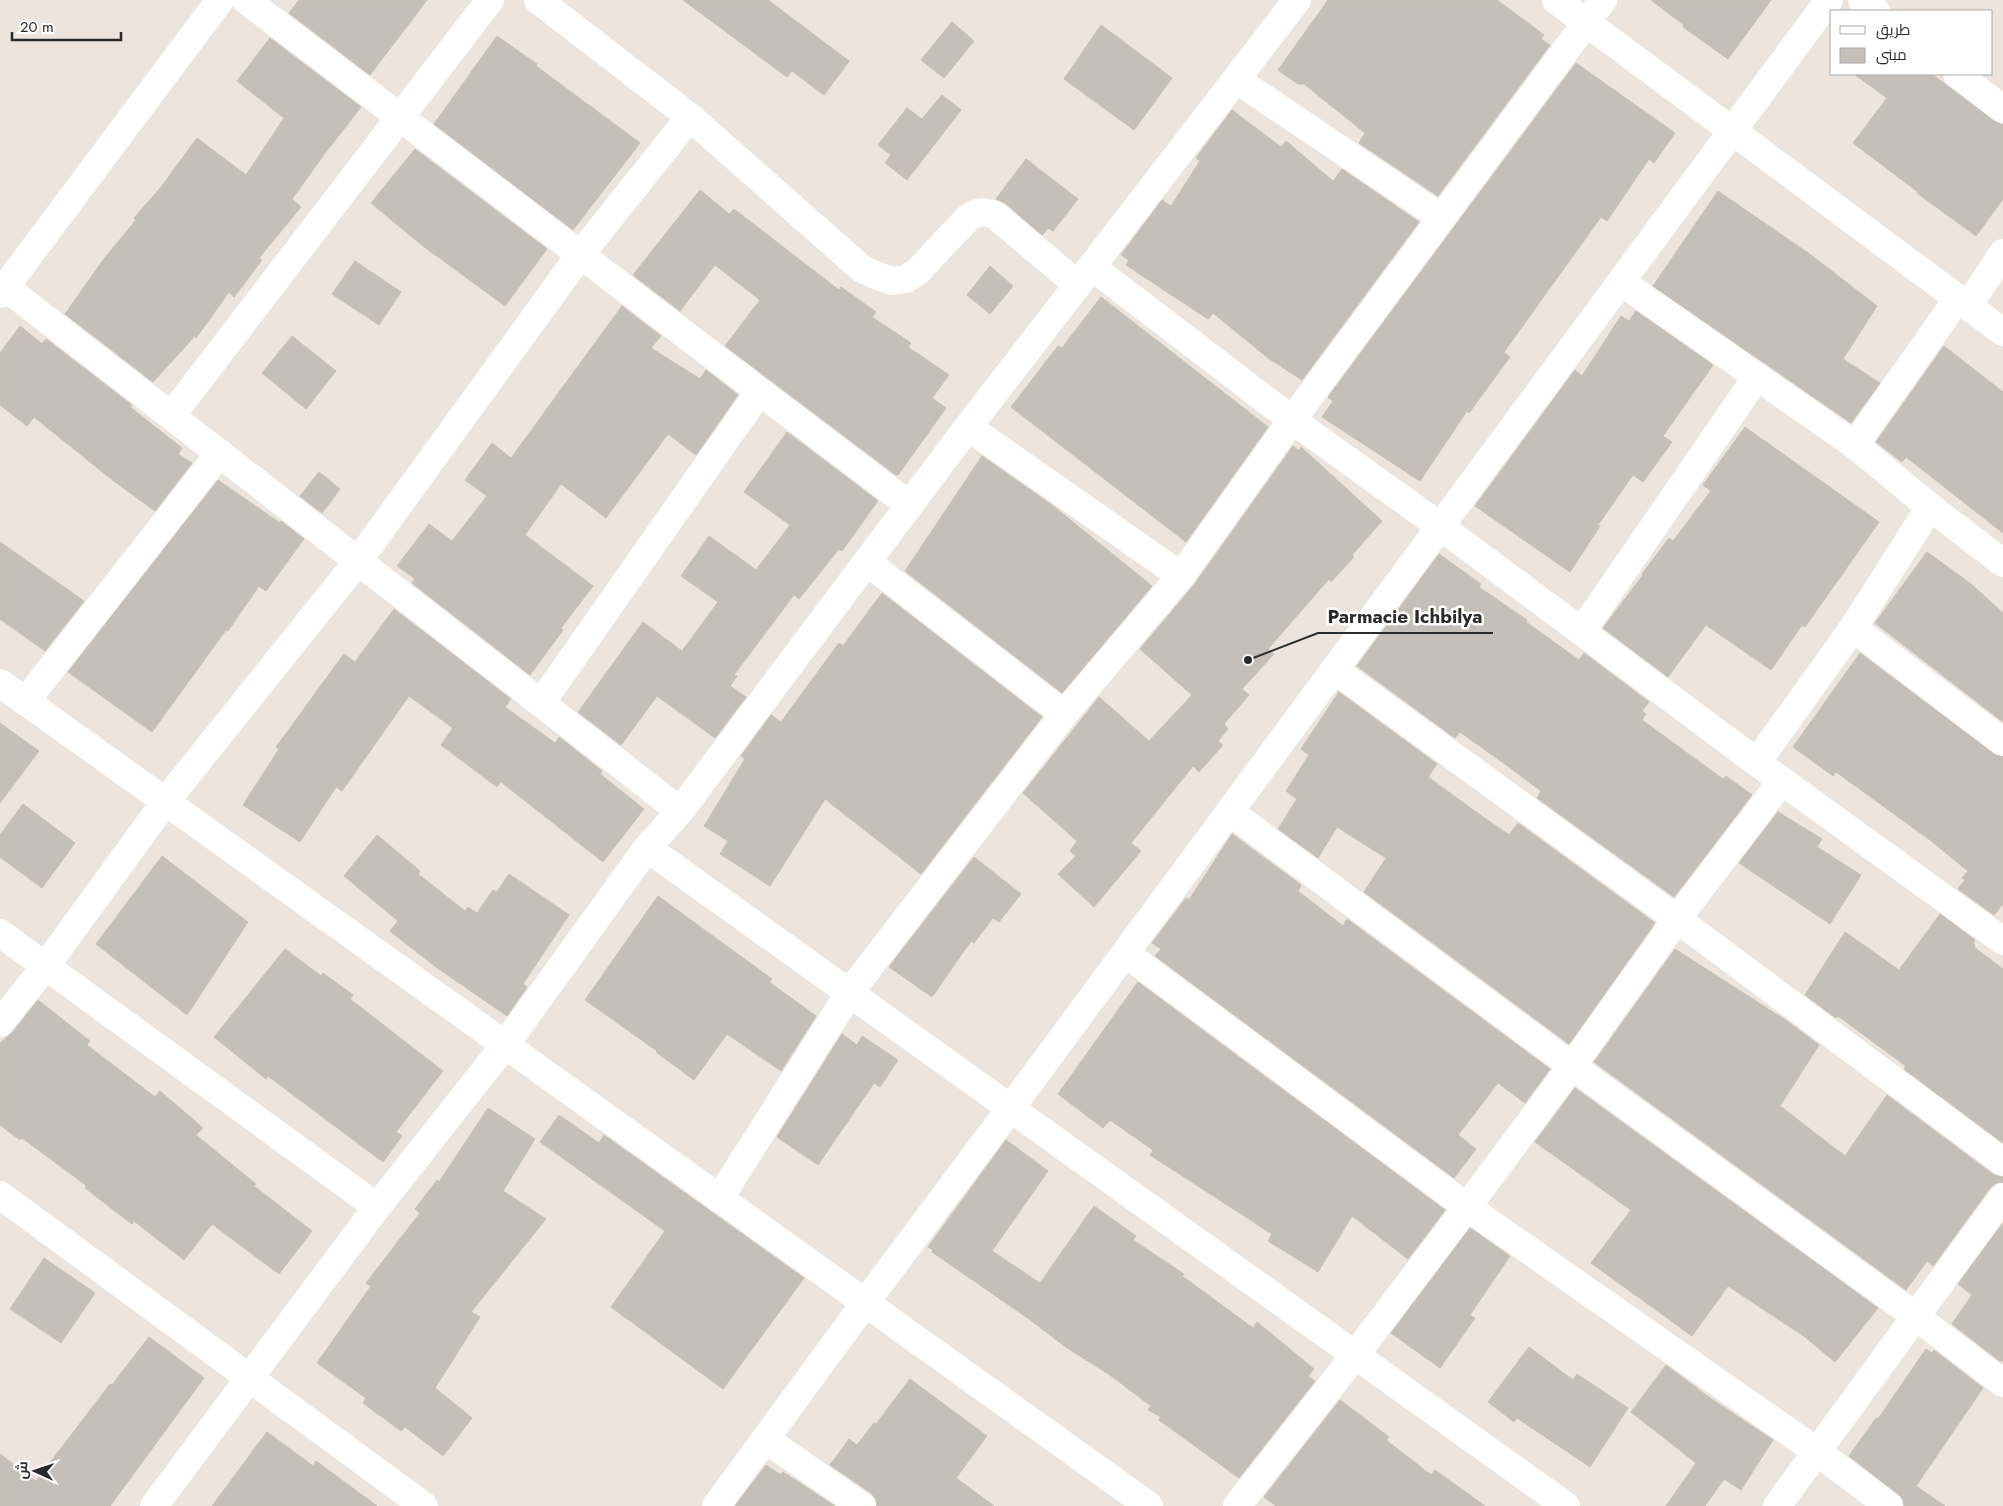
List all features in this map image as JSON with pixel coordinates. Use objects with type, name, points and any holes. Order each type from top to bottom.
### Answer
[{"type":"street","points":[[220,0],[3,291],[220,453],[680,811]]},
{"type":"street","points":[[246,0],[909,506]]},
{"type":"street","points":[[171,416],[490,0]]},
{"type":"street","points":[[538,0],[690,117],[862,269],[892,281],[906,279],[917,272],[968,218],[979,212],[995,214],[1292,420],[1441,527],[1756,762],[2003,941]]},
{"type":"street","points":[[154,1506],[377,1207],[506,1046],[647,848],[680,811],[968,427],[1297,0]]},
{"type":"street","points":[[1556,0],[2003,332]]},
{"type":"street","points":[[720,1199],[850,992],[1064,714],[1181,576],[1292,420],[1603,0]]},
{"type":"street","points":[[716,1506],[1829,0]]},
{"type":"street","points":[[1862,0],[1875,10]]},
{"type":"street","points":[[1958,75],[2003,109]]},
{"type":"street","points":[[1237,80],[1442,218]]},
{"type":"street","points":[[0,1023],[45,967],[165,802],[358,561],[580,255],[690,117]]},
{"type":"street","points":[[1855,445],[1963,302],[2003,253]]},
{"type":"street","points":[[1621,282],[1756,378],[1855,445],[1930,507],[2003,563]]},
{"type":"street","points":[[1582,631],[1756,378]]},
{"type":"street","points":[[541,703],[759,392]]},
{"type":"street","points":[[968,427],[1181,576]]},
{"type":"street","points":[[25,702],[220,453]]},
{"type":"street","points":[[1756,762],[1853,628],[1930,507]]},
{"type":"street","points":[[867,562],[1064,714]]},
{"type":"street","points":[[1853,628],[2003,742]]},
{"type":"street","points":[[1335,670],[1677,919],[2003,1162]]},
{"type":"street","points":[[0,683],[1149,1506]]},
{"type":"street","points":[[1237,1506],[1356,1354],[1467,1207],[1572,1066],[1677,919],[1782,781]]},
{"type":"street","points":[[1230,812],[1572,1066],[1915,1316],[2003,1383]]},
{"type":"street","points":[[647,848],[1566,1506]]},
{"type":"street","points":[[0,934],[377,1207]]},
{"type":"street","points":[[1125,953],[1467,1207],[1816,1451],[1889,1506]]},
{"type":"street","points":[[0,1195],[424,1506]]},
{"type":"street","points":[[1777,1506],[2003,1197]]},
{"type":"street","points":[[765,1439],[862,1506]]},
{"type":"building","points":[[299,0],[427,0],[370,75],[289,13]]},
{"type":"building","points":[[683,0],[768,0],[849,61],[824,95],[792,71],[787,77]]},
{"type":"building","points":[[1328,0],[1497,0],[1544,35],[1541,39],[1550,45],[1438,196],[1359,143],[1365,133],[1304,84],[1298,84],[1278,70]]},
{"type":"building","points":[[1651,0],[1771,0],[1728,59],[1683,27],[1684,25]]},
{"type":"building","points":[[952,22],[974,41],[944,78],[921,60]]},
{"type":"building","points":[[1101,25],[1172,78],[1134,130],[1064,79]]},
{"type":"building","points":[[497,36],[537,64],[536,66],[640,143],[573,230],[434,124]]},
{"type":"building","points":[[270,38],[361,107],[292,199],[301,207],[259,258],[262,260],[234,297],[229,292],[196,338],[195,336],[153,382],[65,314],[103,260],[136,220],[134,218],[162,186],[197,138],[246,175],[284,118],[237,81]]},
{"type":"building","points":[[1576,63],[1675,133],[1654,163],[1649,159],[1607,221],[1601,217],[1504,352],[1510,357],[1469,413],[1467,411],[1420,481],[1322,417],[1333,401],[1328,397]]},
{"type":"building","points":[[1855,75],[1933,75],[1994,121],[2003,125],[2003,199],[1976,236],[1853,143],[1887,98]]},
{"type":"building","points":[[942,95],[961,110],[907,180],[885,163],[891,155],[878,145],[907,108],[922,119]]},
{"type":"building","points":[[1232,110],[1281,147],[1286,141],[1333,181],[1342,169],[1419,222],[1302,380],[1268,358],[1213,313],[1208,319],[1126,265],[1129,260],[1121,255],[1162,200],[1171,206],[1200,161],[1196,158]]},
{"type":"building","points":[[415,149],[547,249],[505,306],[423,246],[371,203]]},
{"type":"building","points":[[1026,159],[1078,199],[1053,231],[1048,228],[1042,235],[1005,203],[996,199]]},
{"type":"building","points":[[700,190],[729,214],[734,209],[839,290],[841,287],[876,312],[872,317],[911,343],[908,347],[949,375],[932,398],[946,408],[898,475],[725,346],[760,300],[715,265],[680,311],[633,275]]},
{"type":"building","points":[[1718,191],[1811,255],[1877,306],[1843,359],[1880,383],[1851,423],[1653,286]]},
{"type":"building","points":[[355,261],[401,292],[379,325],[332,294]]},
{"type":"building","points":[[990,266],[1013,286],[990,314],[967,295]]},
{"type":"building","points":[[1101,297],[1268,427],[1186,542],[1011,407],[1058,346],[1062,348]]},
{"type":"building","points":[[622,306],[661,336],[651,348],[700,379],[706,370],[738,395],[696,455],[668,434],[606,518],[561,484],[525,535],[593,586],[561,628],[563,630],[530,675],[412,583],[415,579],[397,566],[429,524],[452,541],[487,496],[465,480],[492,443],[511,458]]},
{"type":"building","points":[[1636,311],[1713,365],[1663,436],[1672,442],[1643,482],[1633,475],[1598,525],[1600,526],[1570,572],[1475,506],[1575,370],[1582,376],[1621,316],[1629,321]]},
{"type":"building","points":[[20,326],[42,344],[46,339],[132,405],[130,407],[182,448],[178,454],[192,463],[155,511],[115,482],[34,417],[27,426],[0,405],[0,353]]},
{"type":"building","points":[[292,336],[336,371],[306,409],[262,373]]},
{"type":"building","points":[[1944,346],[2003,392],[2003,533],[1906,457],[1902,462],[1876,442]]},
{"type":"building","points":[[1745,427],[1879,522],[1805,627],[1802,625],[1771,670],[1706,625],[1668,677],[1603,628],[1669,538],[1673,541],[1711,491],[1703,485]]},
{"type":"building","points":[[787,432],[878,501],[842,551],[839,549],[799,599],[794,595],[734,675],[737,676],[730,686],[746,697],[715,738],[657,696],[621,745],[578,712],[643,622],[682,651],[718,602],[681,576],[709,536],[756,570],[790,525],[744,492]]},
{"type":"building","points":[[1293,446],[1299,451],[1301,447],[1382,521],[1352,555],[1354,557],[1331,582],[1329,579],[1268,649],[1274,654],[1242,689],[1249,695],[1224,724],[1228,729],[1218,741],[1223,745],[1199,772],[1193,766],[1131,843],[1141,851],[1094,907],[1058,874],[1076,856],[1070,851],[1077,841],[1023,793],[1099,697],[1149,741],[1192,695],[1140,649],[1194,585]]},
{"type":"building","points":[[982,456],[1052,505],[1152,586],[1062,693],[905,571]]},
{"type":"building","points":[[319,472],[340,489],[322,513],[300,496]]},
{"type":"building","points":[[218,480],[280,523],[281,521],[304,539],[266,591],[259,586],[228,631],[226,630],[152,732],[68,672]]},
{"type":"building","points":[[0,542],[84,601],[45,651],[0,619]]},
{"type":"building","points":[[1927,552],[1970,583],[2003,613],[2003,722],[1875,623]]},
{"type":"building","points":[[1439,554],[1481,584],[1479,587],[1527,620],[1526,622],[1579,660],[1584,653],[1649,702],[1642,711],[1646,714],[1642,720],[1723,779],[1726,776],[1752,795],[1674,897],[1537,798],[1541,791],[1509,767],[1460,732],[1455,738],[1357,666]]},
{"type":"building","points":[[882,593],[1042,717],[921,874],[825,799],[770,886],[720,854],[728,841],[704,826],[745,759],[741,756],[771,715],[781,722],[839,643],[843,646]]},
{"type":"building","points":[[394,609],[511,699],[505,707],[555,743],[559,737],[602,771],[600,774],[644,809],[603,862],[501,782],[497,787],[441,745],[453,728],[409,696],[342,791],[336,787],[300,842],[243,805],[279,749],[276,747],[344,654],[355,662]]},
{"type":"building","points":[[1860,653],[1994,754],[2003,757],[2003,904],[1994,915],[1958,889],[1965,880],[1962,878],[1968,871],[1930,840],[1836,772],[1833,776],[1793,747]]},
{"type":"building","points":[[1339,692],[1437,764],[1428,777],[1509,835],[1518,823],[1655,923],[1569,1044],[1364,892],[1386,858],[1337,827],[1318,858],[1278,829],[1297,799],[1286,791],[1309,755],[1301,749]]},
{"type":"building","points":[[0,723],[39,751],[0,803]]},
{"type":"building","points":[[23,804],[75,843],[42,888],[0,857],[0,835]]},
{"type":"building","points":[[1778,812],[1822,839],[1817,847],[1861,875],[1830,924],[1739,863]]},
{"type":"building","points":[[1232,834],[1301,885],[1298,891],[1343,926],[1347,919],[1550,1069],[1525,1103],[1498,1083],[1458,1135],[1476,1149],[1454,1178],[1155,956],[1161,949],[1152,943],[1186,898],[1189,900]]},
{"type":"building","points":[[377,835],[420,871],[418,874],[465,911],[468,907],[477,913],[493,890],[497,892],[509,874],[569,915],[523,984],[527,987],[507,1016],[436,967],[390,931],[398,921],[344,876]]},
{"type":"building","points":[[162,856],[248,922],[187,1015],[96,944]]},
{"type":"building","points":[[974,857],[1021,894],[999,922],[993,918],[974,943],[971,941],[932,997],[889,967]]},
{"type":"building","points":[[658,896],[772,979],[769,982],[816,1016],[781,1071],[727,1034],[694,1080],[585,1000]]},
{"type":"building","points":[[1940,914],[1975,940],[1974,947],[2003,969],[2003,1143],[1904,1069],[1906,1066],[1838,1016],[1836,1018],[1805,995],[1845,932],[1899,970]]},
{"type":"building","points":[[285,949],[321,976],[323,973],[353,995],[350,999],[443,1071],[396,1132],[402,1136],[383,1162],[268,1076],[266,1079],[214,1037]]},
{"type":"building","points":[[1675,949],[1787,1021],[1819,1045],[1780,1106],[1845,1156],[1887,1095],[1994,1175],[2003,1177],[2003,1182],[1996,1183],[1990,1188],[1933,1266],[1927,1261],[1906,1290],[1594,1062]]},
{"type":"building","points":[[1138,982],[1445,1210],[1408,1259],[1352,1216],[1318,1272],[1268,1241],[1272,1234],[1150,1155],[1153,1150],[1110,1120],[1103,1128],[1058,1094]]},
{"type":"building","points":[[38,1000],[90,1041],[87,1045],[155,1097],[160,1091],[203,1128],[196,1135],[256,1184],[254,1186],[312,1231],[279,1274],[212,1224],[184,1260],[134,1221],[132,1224],[85,1188],[86,1185],[22,1138],[20,1140],[0,1125],[0,1043],[12,1033]]},
{"type":"building","points":[[842,1034],[857,1045],[862,1036],[898,1060],[880,1087],[874,1083],[818,1165],[777,1137]]},
{"type":"building","points":[[1575,1088],[1878,1308],[1835,1362],[1805,1337],[1728,1286],[1692,1336],[1591,1263],[1631,1210],[1535,1142]]},
{"type":"building","points":[[488,1108],[535,1139],[503,1191],[546,1219],[471,1312],[480,1317],[435,1388],[472,1418],[443,1456],[405,1427],[401,1431],[363,1403],[366,1398],[317,1363],[371,1286],[366,1283],[420,1213],[415,1209],[437,1180],[439,1182]]},
{"type":"building","points":[[559,1115],[599,1143],[604,1135],[804,1278],[723,1389],[611,1307],[665,1231],[540,1142]]},
{"type":"building","points":[[1006,1140],[1048,1171],[992,1251],[1040,1283],[1094,1206],[1136,1236],[1133,1240],[1184,1274],[1182,1276],[1253,1328],[1257,1322],[1314,1369],[1308,1376],[1315,1381],[1239,1478],[1159,1420],[1161,1417],[1148,1410],[1151,1406],[1110,1375],[1067,1348],[1029,1319],[932,1252],[933,1250],[928,1247]]},
{"type":"building","points":[[2003,1223],[2003,1360],[2001,1362],[1952,1324],[1972,1295],[1958,1284]]},
{"type":"building","points":[[1470,1228],[1510,1256],[1470,1315],[1475,1318],[1440,1368],[1391,1333]]},
{"type":"building","points":[[44,1258],[95,1293],[61,1343],[10,1309]]},
{"type":"building","points":[[149,1337],[204,1378],[110,1506],[0,1506],[0,1454],[36,1481],[110,1384],[112,1385]]},
{"type":"building","points":[[1529,1347],[1573,1380],[1577,1374],[1628,1408],[1590,1467],[1517,1418],[1514,1422],[1488,1402]]},
{"type":"building","points":[[1926,1349],[1932,1353],[1934,1350],[1983,1388],[1916,1486],[1945,1506],[1904,1506],[1903,1499],[1898,1494],[1849,1456],[1876,1418],[1878,1419]]},
{"type":"building","points":[[1666,1365],[1710,1398],[1773,1440],[1741,1490],[1724,1479],[1705,1506],[1666,1506],[1696,1463],[1631,1412]]},
{"type":"building","points":[[910,1379],[987,1436],[956,1478],[994,1506],[877,1506],[876,1499],[871,1493],[830,1465],[849,1439],[857,1445],[874,1423],[876,1424]]},
{"type":"building","points":[[1340,1400],[1389,1437],[1386,1440],[1431,1475],[1435,1470],[1485,1506],[1276,1506],[1264,1497]]},
{"type":"building","points":[[267,1432],[313,1466],[316,1461],[377,1506],[212,1506]]},
{"type":"building","points":[[766,1465],[781,1475],[783,1472],[835,1506],[735,1506]]},
{"type":"place","name":"Parmacie Ichbilya","points":[[1248,660]]}]
